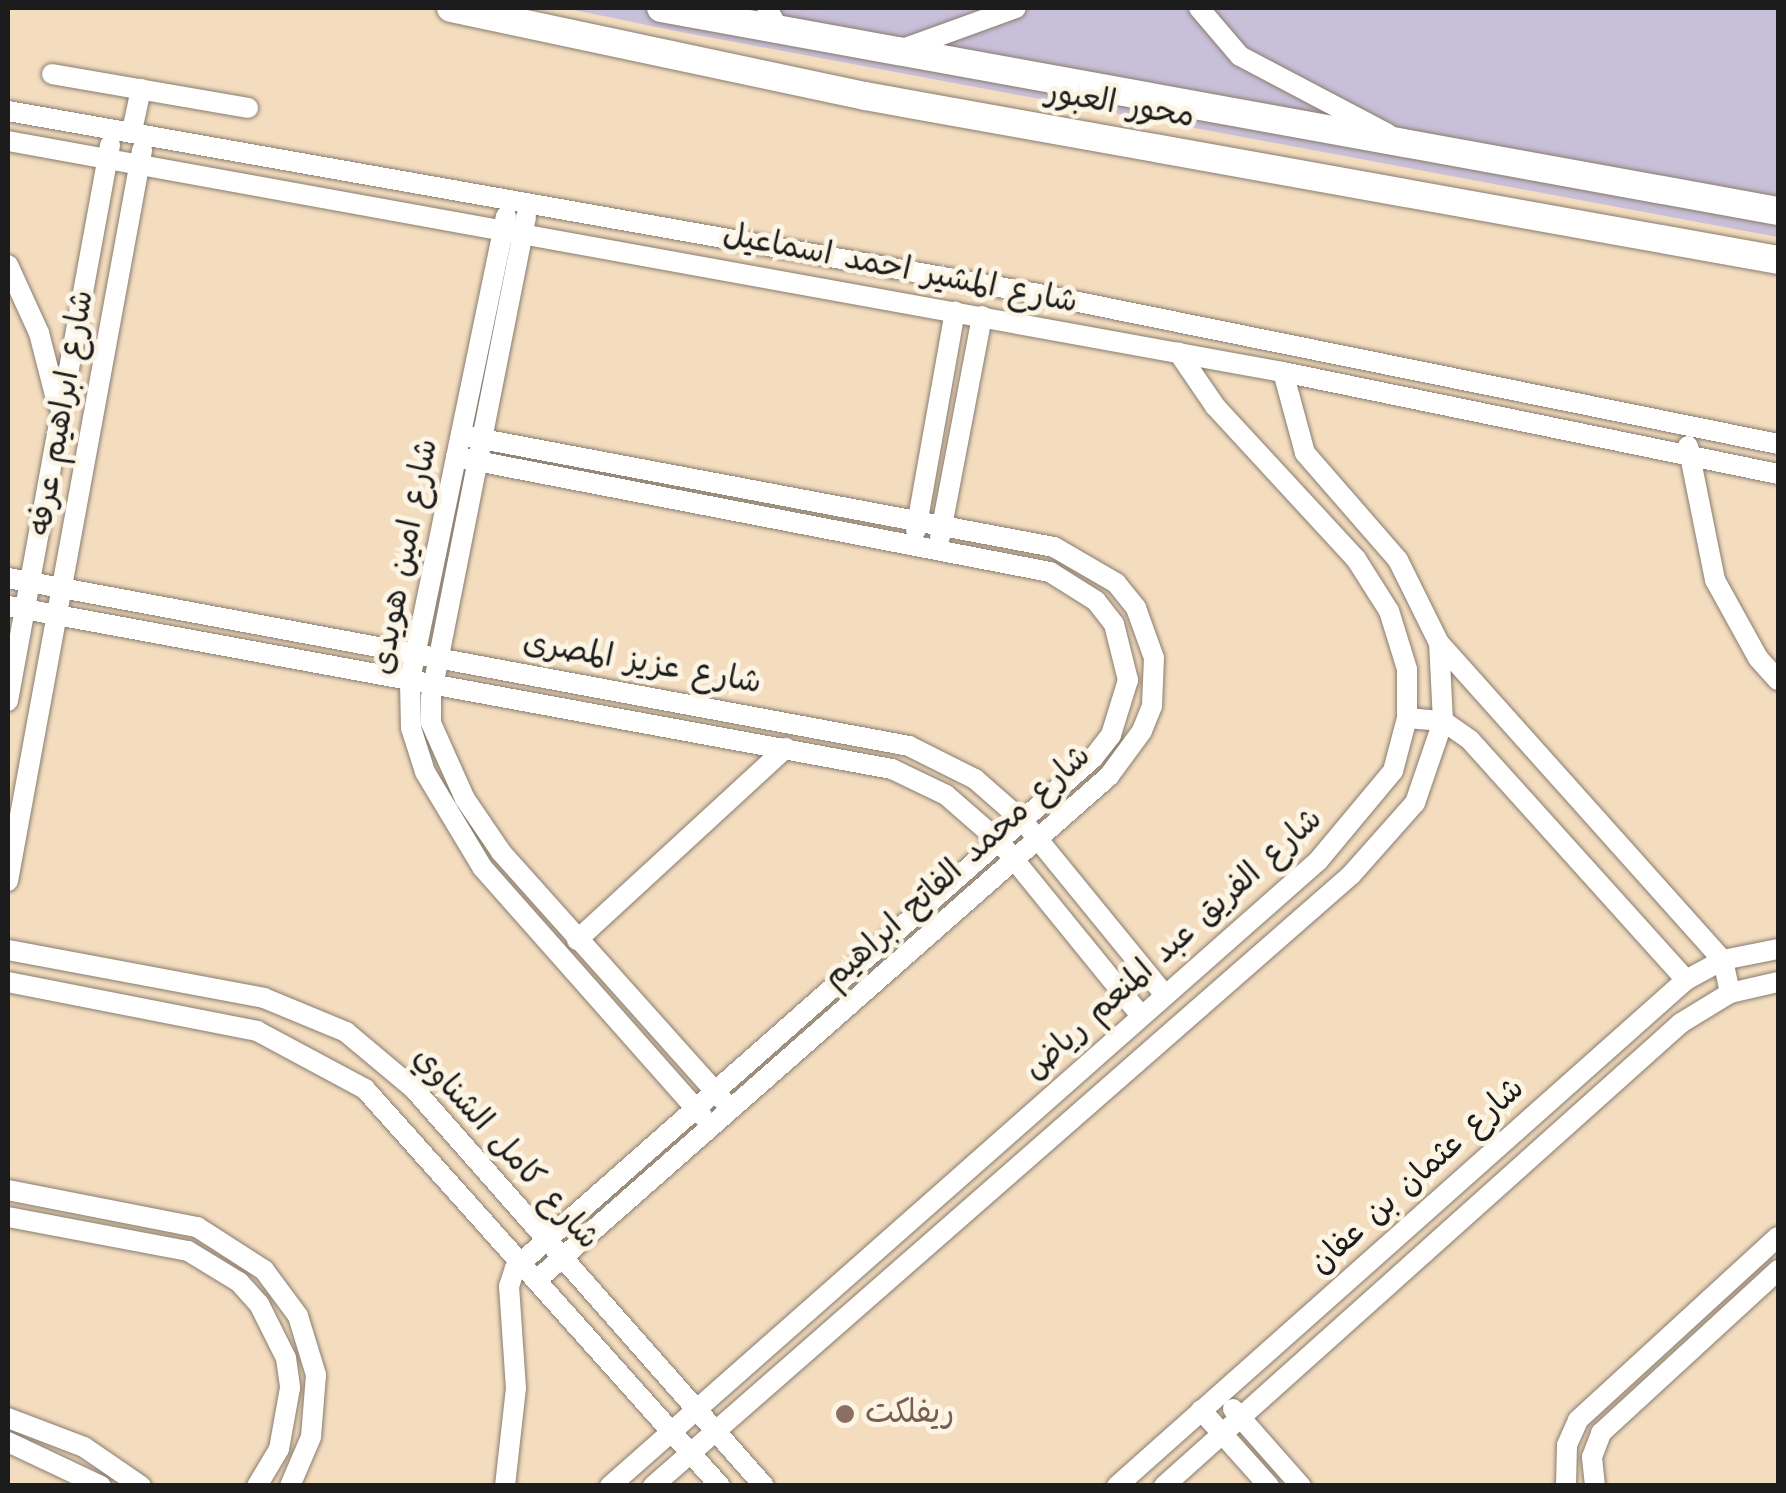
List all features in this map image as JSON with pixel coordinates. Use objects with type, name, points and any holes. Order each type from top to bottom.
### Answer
[{"type":"highway","name":"محور العبور","points":[[451,8],[864,96],[1778,260]]},
{"type":"highway","name":"محور العبور","points":[[661,8],[773,19],[896,51],[1778,211]]},
{"type":"street","points":[[896,51],[1016,8]]},
{"type":"street","points":[[1200,8],[1240,56],[1402,143]]},
{"type":"street","points":[[52,74],[248,108]]},
{"type":"street","points":[[130,131],[140,89]]},
{"type":"street","name":"شارع المشير احمد اسماعيل","points":[[8,111],[1094,305],[1778,444]]},
{"type":"street","name":"شارع ابراهيم عرفه","points":[[8,701],[16,608],[30,582],[108,154],[130,131],[140,161],[8,880]]},
{"type":"street","name":"شارع المشير احمد اسماعيل","points":[[8,141],[108,154],[1178,352],[1778,474]]},
{"type":"street","name":"شارع امين هويدى","points":[[519,201],[479,462],[433,685],[435,735],[466,799],[501,852],[731,1109]]},
{"type":"street","name":"شارع امين هويدى","points":[[514,228],[456,457],[410,681],[409,713],[421,758],[467,846],[712,1126]]},
{"type":"street","points":[[8,265],[39,333],[60,416]]},
{"type":"street","points":[[914,544],[955,311]]},
{"type":"street","points":[[938,549],[982,316]]},
{"type":"street","name":"شارع الفريق عبد المنعم رياض","points":[[610,1486],[1348,832],[1393,771],[1407,718],[1407,669],[1389,611],[1356,560],[1215,406],[1178,352]]},
{"type":"street","name":"شارع الفريق عبد المنعم رياض","points":[[654,1486],[1387,840],[1415,802],[1443,721],[1439,643],[1421,594],[1305,453],[1283,372]]},
{"type":"street","points":[[938,410],[963,415]]},
{"type":"street","points":[[1683,424],[1715,580],[1758,658],[1778,680]]},
{"type":"street","name":"شارع محمد الفاتح ابراهيم","points":[[461,435],[1036,542],[1081,558],[1116,583],[1150,637],[1155,679],[1142,731],[1110,776],[538,1279]]},
{"type":"street","points":[[561,477],[565,454]]},
{"type":"street","name":"شارع محمد الفاتح ابراهيم","points":[[456,457],[1025,565],[1074,584],[1105,613],[1125,651],[1128,680],[1112,736],[1000,841],[522,1262]]},
{"type":"street","points":[[433,568],[458,573]]},
{"type":"street","name":"شارع عزيز المصرى","points":[[8,578],[897,742],[954,766],[1023,820],[1165,995]]},
{"type":"street","points":[[1389,611],[1399,598],[1421,594]]},
{"type":"street","name":"شارع عزيز المصرى","points":[[16,608],[786,748],[920,780],[1000,841],[1016,858],[1141,1016]]},
{"type":"street","points":[[1439,643],[1723,960],[1730,993]]},
{"type":"street","points":[[1407,718],[1443,721],[1470,740],[1686,980]]},
{"type":"street","points":[[577,940],[786,748]]},
{"type":"street","name":"شارع عثمان بن عفان","points":[[1117,1486],[1686,980],[1723,960],[1778,948]]},
{"type":"street","name":"شارع كامل الشناوي","points":[[8,950],[264,998],[346,1032],[414,1089],[764,1486]]},
{"type":"street","name":"شارع كامل الشناوي","points":[[8,982],[231,1024],[332,1066],[396,1116],[720,1486]]},
{"type":"street","name":"شارع عثمان بن عفان","points":[[1164,1486],[1681,1023],[1730,993],[1778,982]]},
{"type":"street","points":[[8,1190],[197,1227],[264,1270],[298,1316],[316,1375],[312,1437],[290,1486]]},
{"type":"street","points":[[8,1217],[188,1251],[227,1273],[260,1304],[286,1358],[290,1388],[280,1449],[257,1486]]},
{"type":"street","points":[[1566,1486],[1566,1445],[1578,1420],[1778,1237]]},
{"type":"street","points":[[505,1486],[516,1388],[509,1286],[522,1262]]},
{"type":"street","points":[[1595,1486],[1592,1457],[1601,1433],[1778,1270]]},
{"type":"street","points":[[1219,1394],[1302,1486]]},
{"type":"street","points":[[1201,1410],[1268,1486]]},
{"type":"street","points":[[8,1418],[84,1447],[141,1486]]},
{"type":"street","points":[[8,1442],[101,1486]]},
{"type":"shaded area","points":[[565,8],[1778,8],[1778,237],[676,31]]},
{"type":"place","name":"ريفلكت","points":[[845,1414]]}]
